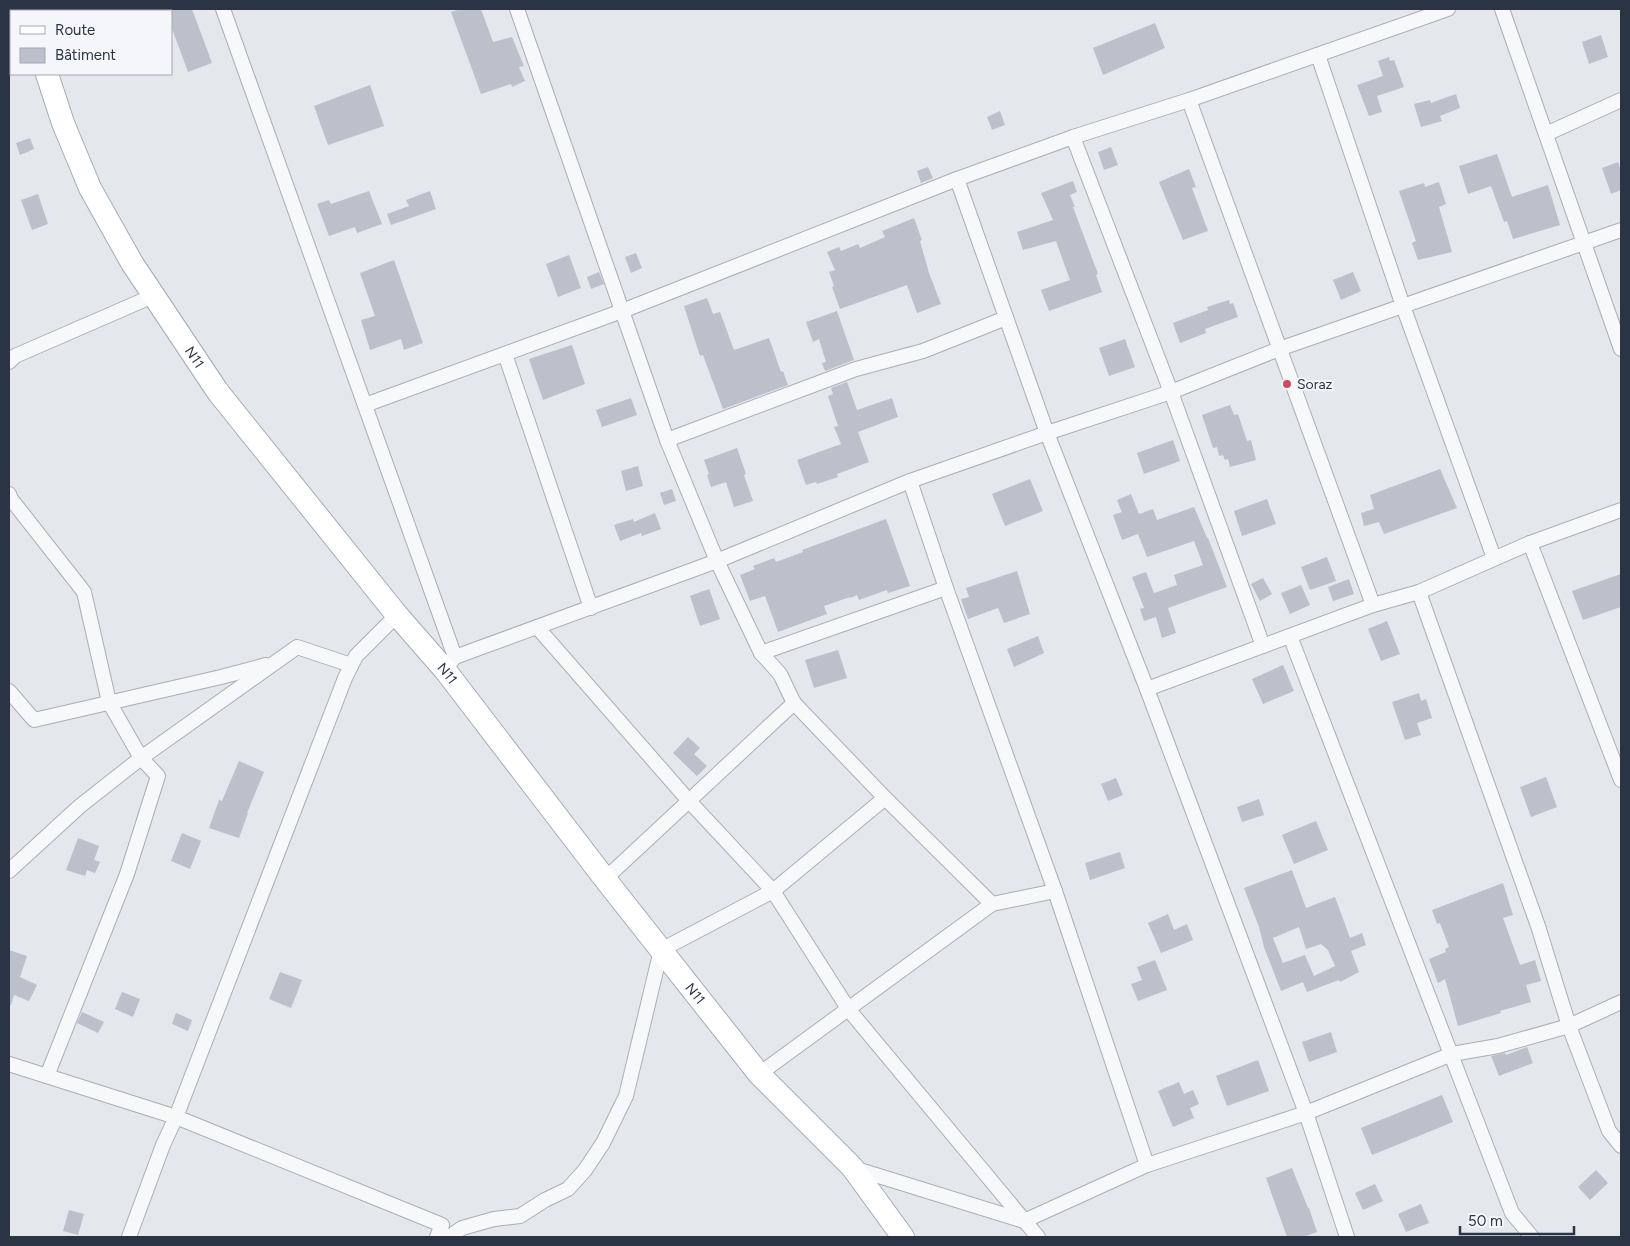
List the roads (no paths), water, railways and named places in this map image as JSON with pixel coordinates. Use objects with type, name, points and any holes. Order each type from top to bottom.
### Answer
[{"type":"main road","name":"N11","points":[[47,75],[63,123],[90,188],[132,263],[218,392],[397,615],[450,664],[605,879],[759,1074],[852,1167],[903,1237]]},
{"type":"street","points":[[223,9],[365,405],[450,664],[537,627],[716,560],[910,481],[1171,392],[1279,349],[1621,230]]},
{"type":"street","points":[[517,9],[667,440],[716,560],[761,653],[780,674],[794,704],[992,904]]},
{"type":"street","points":[[365,405],[622,311],[957,179],[1073,137],[1189,100],[1448,9]]},
{"type":"street","points":[[1502,9],[1621,348]]},
{"type":"street","points":[[1318,54],[1403,306],[1494,558]]},
{"type":"street","points":[[1189,100],[1373,606]]},
{"type":"street","points":[[1546,134],[1621,100]]},
{"type":"street","points":[[1073,137],[1171,392],[1262,646]]},
{"type":"street","points":[[957,179],[1047,433],[1148,688],[1306,1113],[1347,1237]]},
{"type":"street","points":[[9,362],[15,356],[153,296]]},
{"type":"street","points":[[667,440],[856,369],[923,350],[1006,318]]},
{"type":"street","points":[[505,354],[591,608]]},
{"type":"street","points":[[910,481],[946,588],[1055,891],[1147,1165]]},
{"type":"street","points":[[9,494],[84,592],[109,702],[141,758],[158,776],[127,874],[47,1076]]},
{"type":"street","points":[[1148,688],[1373,606],[1419,592],[1530,542],[1621,510]]},
{"type":"street","points":[[1530,542],[1621,780]]},
{"type":"street","points":[[761,653],[946,588]]},
{"type":"street","points":[[1419,592],[1538,926],[1569,1026],[1609,1131],[1621,1146]]},
{"type":"street","points":[[129,1237],[345,678],[356,656],[397,615]]},
{"type":"street","points":[[537,627],[689,801],[772,891],[849,1010],[1038,1237]]},
{"type":"street","points":[[1290,636],[1512,1213],[1532,1237]]},
{"type":"street","points":[[9,871],[80,806],[141,758],[297,647],[351,665]]},
{"type":"street","points":[[9,691],[34,720],[221,677],[277,662]]},
{"type":"street","points":[[605,879],[794,704]]},
{"type":"street","points":[[427,1237],[494,1218],[520,1216],[545,1200],[568,1189],[585,1170],[603,1143],[626,1096],[661,950],[772,891],[885,798]]},
{"type":"street","points":[[759,1074],[992,904],[1055,891]]},
{"type":"street","points":[[852,1167],[1024,1222],[1147,1165],[1306,1113],[1452,1054],[1498,1046],[1569,1026],[1621,1002]]},
{"type":"street","points":[[9,1064],[176,1117],[442,1233]]},
{"type":"place","name":"Soraz","points":[[1287,384]]}]
